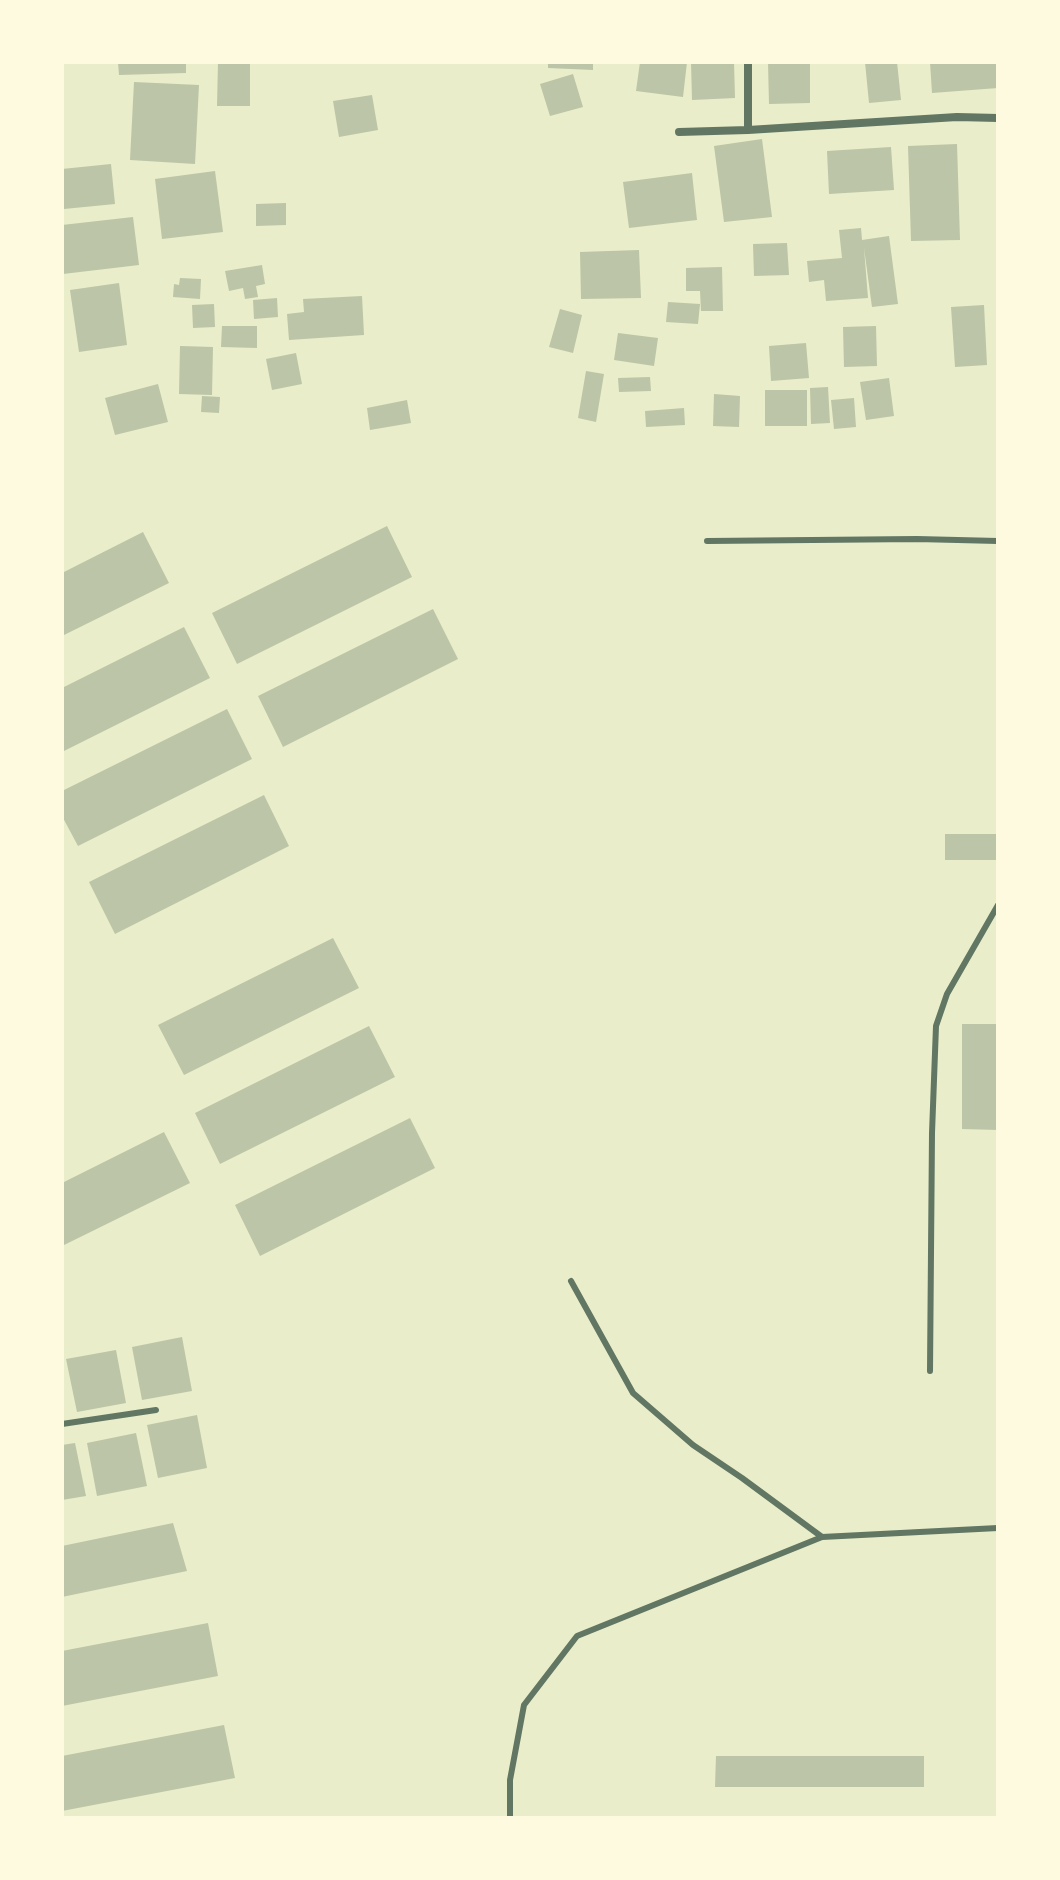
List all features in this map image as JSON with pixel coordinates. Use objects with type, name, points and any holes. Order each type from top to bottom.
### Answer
[{"type":"street","points":[[748,62],[748,130]]},
{"type":"street","points":[[679,132],[957,117],[998,118]]},
{"type":"lane","points":[[707,541],[998,541]]},
{"type":"lane","points":[[930,1371],[936,1026],[947,994],[998,905]]},
{"type":"lane","points":[[571,1281],[633,1393],[693,1445],[822,1537]]},
{"type":"lane","points":[[62,1424],[156,1410]]},
{"type":"lane","points":[[510,1818],[510,1780],[524,1705],[577,1636],[822,1537],[998,1528]]},
{"type":"building","points":[[118,62],[186,62],[186,73],[119,75]]},
{"type":"building","points":[[218,62],[250,62],[250,106],[217,106]]},
{"type":"building","points":[[548,62],[593,62],[593,70],[548,68]]},
{"type":"building","points":[[640,62],[687,62],[683,97],[636,91]]},
{"type":"building","points":[[691,62],[734,62],[735,98],[692,100]]},
{"type":"building","points":[[768,62],[810,62],[810,103],[769,104]]},
{"type":"building","points":[[865,62],[897,62],[901,100],[869,103]]},
{"type":"building","points":[[930,62],[998,62],[998,88],[932,93]]},
{"type":"building","points":[[573,74],[583,107],[550,116],[540,84]]},
{"type":"building","points":[[134,82],[199,85],[195,164],[130,160]]},
{"type":"building","points":[[372,95],[378,130],[339,137],[333,101]]},
{"type":"building","points":[[762,139],[772,217],[724,222],[714,146]]},
{"type":"building","points":[[957,144],[960,240],[911,241],[908,146]]},
{"type":"building","points":[[891,147],[894,190],[829,194],[827,151]]},
{"type":"building","points":[[111,164],[115,204],[64,209],[62,169]]},
{"type":"building","points":[[215,171],[223,232],[162,239],[155,179]]},
{"type":"building","points":[[692,173],[697,220],[629,228],[623,182]]},
{"type":"building","points":[[286,203],[286,225],[256,226],[256,204]]},
{"type":"building","points":[[133,217],[139,265],[63,274],[62,225]]},
{"type":"building","points":[[861,228],[862,240],[889,236],[898,304],[872,307],[864,248],[868,298],[826,301],[824,280],[809,282],[807,261],[842,258],[839,230]]},
{"type":"building","points":[[787,243],[789,275],[754,276],[753,244]]},
{"type":"building","points":[[639,250],[641,298],[581,299],[580,252]]},
{"type":"building","points":[[262,265],[265,284],[256,286],[258,297],[245,299],[243,288],[229,291],[225,271]]},
{"type":"building","points":[[722,267],[723,311],[701,311],[700,291],[686,291],[686,268]]},
{"type":"building","points":[[180,278],[201,279],[200,299],[173,297],[174,284],[179,285]]},
{"type":"building","points":[[119,283],[127,345],[79,352],[70,290]]},
{"type":"building","points":[[362,296],[364,335],[289,340],[287,314],[304,312],[303,299]]},
{"type":"building","points":[[277,298],[278,317],[254,319],[253,300]]},
{"type":"building","points":[[668,302],[700,304],[698,324],[666,322]]},
{"type":"building","points":[[214,304],[215,327],[193,328],[192,305]]},
{"type":"building","points":[[984,305],[987,365],[955,367],[951,307]]},
{"type":"building","points":[[560,309],[582,315],[573,353],[549,347]]},
{"type":"building","points":[[222,326],[257,326],[257,348],[221,347]]},
{"type":"building","points":[[876,326],[877,366],[844,367],[843,327]]},
{"type":"building","points":[[618,333],[658,338],[654,366],[614,360]]},
{"type":"building","points":[[806,343],[809,378],[771,381],[769,346]]},
{"type":"building","points":[[180,346],[213,347],[212,395],[179,394]]},
{"type":"building","points":[[296,353],[302,384],[272,390],[266,359]]},
{"type":"building","points":[[586,371],[604,374],[596,422],[578,418]]},
{"type":"building","points":[[650,377],[651,391],[619,392],[618,378]]},
{"type":"building","points":[[889,378],[894,416],[866,420],[860,382]]},
{"type":"building","points":[[158,384],[168,422],[115,435],[105,398]]},
{"type":"building","points":[[828,387],[830,423],[811,424],[810,388]]},
{"type":"building","points":[[765,390],[807,390],[807,426],[765,426]]},
{"type":"building","points":[[714,394],[740,396],[739,427],[713,426]]},
{"type":"building","points":[[202,396],[220,397],[219,413],[201,412]]},
{"type":"building","points":[[854,398],[856,427],[834,429],[831,400]]},
{"type":"building","points":[[407,400],[411,423],[370,430],[367,408]]},
{"type":"building","points":[[684,408],[685,425],[646,427],[645,411]]},
{"type":"building","points":[[387,526],[412,577],[237,664],[212,613]]},
{"type":"building","points":[[143,532],[169,583],[62,636],[62,573]]},
{"type":"building","points":[[433,609],[458,659],[283,747],[258,696]]},
{"type":"building","points":[[184,627],[210,678],[62,752],[62,688]]},
{"type":"building","points":[[227,709],[252,759],[78,846],[62,816],[62,791]]},
{"type":"building","points":[[264,795],[289,846],[115,934],[89,882]]},
{"type":"building","points":[[945,834],[998,834],[998,860],[945,860]]},
{"type":"building","points":[[333,938],[359,988],[184,1075],[158,1025]]},
{"type":"building","points":[[962,1024],[998,1024],[998,1130],[962,1129]]},
{"type":"building","points":[[369,1026],[395,1077],[220,1164],[195,1113]]},
{"type":"building","points":[[410,1118],[435,1168],[260,1256],[235,1205]]},
{"type":"building","points":[[164,1132],[190,1183],[62,1246],[62,1183]]},
{"type":"building","points":[[182,1337],[192,1391],[142,1400],[132,1347]]},
{"type":"building","points":[[116,1350],[126,1403],[77,1412],[66,1359]]},
{"type":"building","points":[[197,1415],[207,1468],[158,1478],[147,1425]]},
{"type":"building","points":[[136,1433],[147,1486],[97,1496],[87,1443]]},
{"type":"building","points":[[75,1443],[86,1496],[62,1500],[62,1445]]},
{"type":"building","points":[[173,1523],[187,1571],[62,1597],[62,1546]]},
{"type":"building","points":[[208,1623],[218,1676],[62,1706],[62,1651]]},
{"type":"building","points":[[224,1725],[235,1778],[62,1811],[62,1756]]},
{"type":"building","points":[[716,1756],[924,1756],[924,1787],[715,1787]]}]
